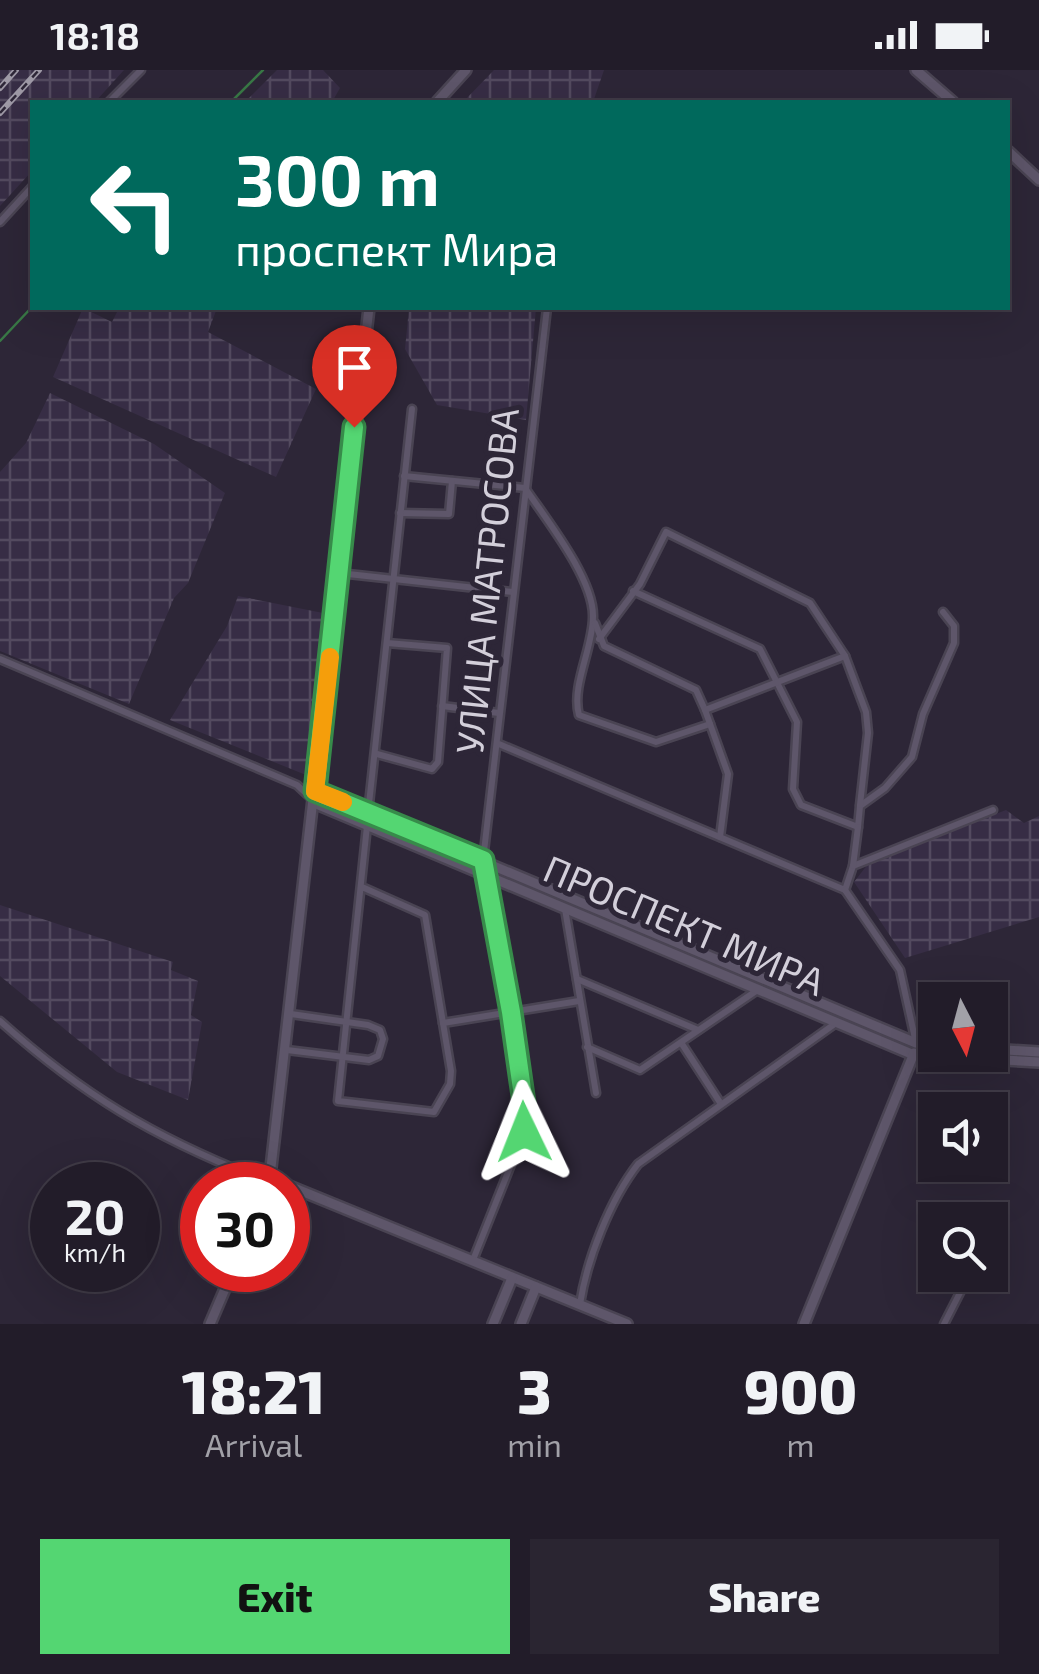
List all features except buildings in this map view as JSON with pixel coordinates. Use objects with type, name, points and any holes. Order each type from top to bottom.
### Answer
[{"type":"main road","points":[[439,100],[466,70]]},
{"type":"main road","points":[[916,70],[951,100]]},
{"type":"main road","points":[[1010,153],[1039,180]]},
{"type":"main road","points":[[273,1162],[314,803],[310,790],[368,310]]},
{"type":"main road","name":"ПРОСПЕКТ МИРА","points":[[310,790],[916,1043]]},
{"type":"main road","name":"ПРОСПЕКТ МИРА","points":[[314,803],[914,1056],[1039,1062]]},
{"type":"main road","points":[[804,1324],[916,1043]]},
{"type":"main road","points":[[1008,1050],[1039,1052]]},
{"type":"main road","points":[[310,1197],[628,1324]]},
{"type":"main road","points":[[494,1324],[512,1278]]},
{"type":"main road","points":[[521,1324],[536,1287]]},
{"type":"main road","points":[[210,1324],[224,1292]]},
{"type":"street","points":[[112,100],[141,70]]},
{"type":"street","points":[[0,222],[30,189]]},
{"type":"street","name":"УЛИЦА МАТРОСОВА","points":[[483,860],[500,744],[499,712],[547,310]]},
{"type":"street","points":[[368,813],[412,409]]},
{"type":"street","points":[[404,476],[526,488],[577,572],[599,639],[696,690],[728,774],[720,837]]},
{"type":"street","points":[[400,513],[448,514],[452,481]]},
{"type":"street","points":[[599,639],[634,591],[666,532],[810,603],[845,656],[866,712],[868,734],[858,827],[845,890]]},
{"type":"street","points":[[338,573],[513,592]]},
{"type":"street","points":[[634,591],[756,644],[780,683],[797,722],[793,789],[801,805],[858,827]]},
{"type":"street","points":[[860,806],[885,788],[912,756],[923,714],[954,643],[954,626],[942,612]]},
{"type":"street","points":[[593,617],[579,715],[656,742],[710,724]]},
{"type":"street","points":[[377,754],[432,769],[438,762],[446,648],[388,643]]},
{"type":"street","points":[[705,710],[845,656]]},
{"type":"street","points":[[0,660],[310,790]]},
{"type":"street","points":[[442,706],[499,712]]},
{"type":"street","points":[[500,744],[845,890],[900,970],[916,1043]]},
{"type":"street","points":[[853,866],[993,810]]},
{"type":"street","points":[[362,886],[425,915],[450,1084],[434,1112],[338,1102],[368,826]]},
{"type":"street","points":[[473,1260],[524,1132],[524,1103],[511,1012],[489,876],[483,860]]},
{"type":"street","points":[[564,908],[596,1093]]},
{"type":"street","points":[[577,979],[698,1030]]},
{"type":"street","points":[[587,1047],[640,1070],[759,989]]},
{"type":"street","points":[[443,1023],[579,1001]]},
{"type":"street","points":[[287,1050],[343,1058],[378,1056],[383,1039],[380,1030],[291,1014]]},
{"type":"street","points":[[0,1021],[51,1066],[158,1136],[220,1162]]},
{"type":"street","points":[[580,1304],[588,1262],[621,1186],[648,1156],[836,1022]]},
{"type":"street","points":[[682,1044],[721,1104]]},
{"type":"street","points":[[944,1324],[960,1292]]},
{"type":"shaded area","points":[[0,70],[124,70],[97,100],[30,100],[30,173],[0,206]]},
{"type":"shaded area","points":[[277,70],[323,70],[340,88],[333,100],[247,100]]},
{"type":"shaded area","points":[[494,70],[604,70],[594,100],[465,100]]},
{"type":"shaded area","points":[[82,310],[112,322],[118,310],[216,310],[208,332],[316,389],[276,477],[53,377]]},
{"type":"shaded area","points":[[409,310],[536,310],[526,420],[437,405],[405,349]]},
{"type":"shaded area","points":[[50,393],[154,444],[225,493],[188,583],[174,598],[129,704],[0,651],[0,472],[26,443]]},
{"type":"shaded area","points":[[238,596],[323,613],[306,775],[170,720],[227,626]]},
{"type":"shaded area","points":[[1006,810],[1024,823],[1039,816],[1039,917],[905,958],[854,882],[868,864]]},
{"type":"shaded area","points":[[0,905],[173,962],[171,970],[198,981],[191,1015],[202,1022],[188,1100],[117,1072],[0,976]]},
{"type":"waterway","points":[[233,100],[263,70]]},
{"type":"waterway","points":[[0,341],[30,309]]},
{"type":"railway","points":[[0,88],[16,70]]},
{"type":"railway","points":[[0,113],[39,70]]},
{"type":"slow traffic","points":[[330,657],[315,791],[343,802]]},
{"type":"route","points":[[354,427],[315,791],[483,860],[489,876],[511,1012],[524,1103],[524,1132]]}]
